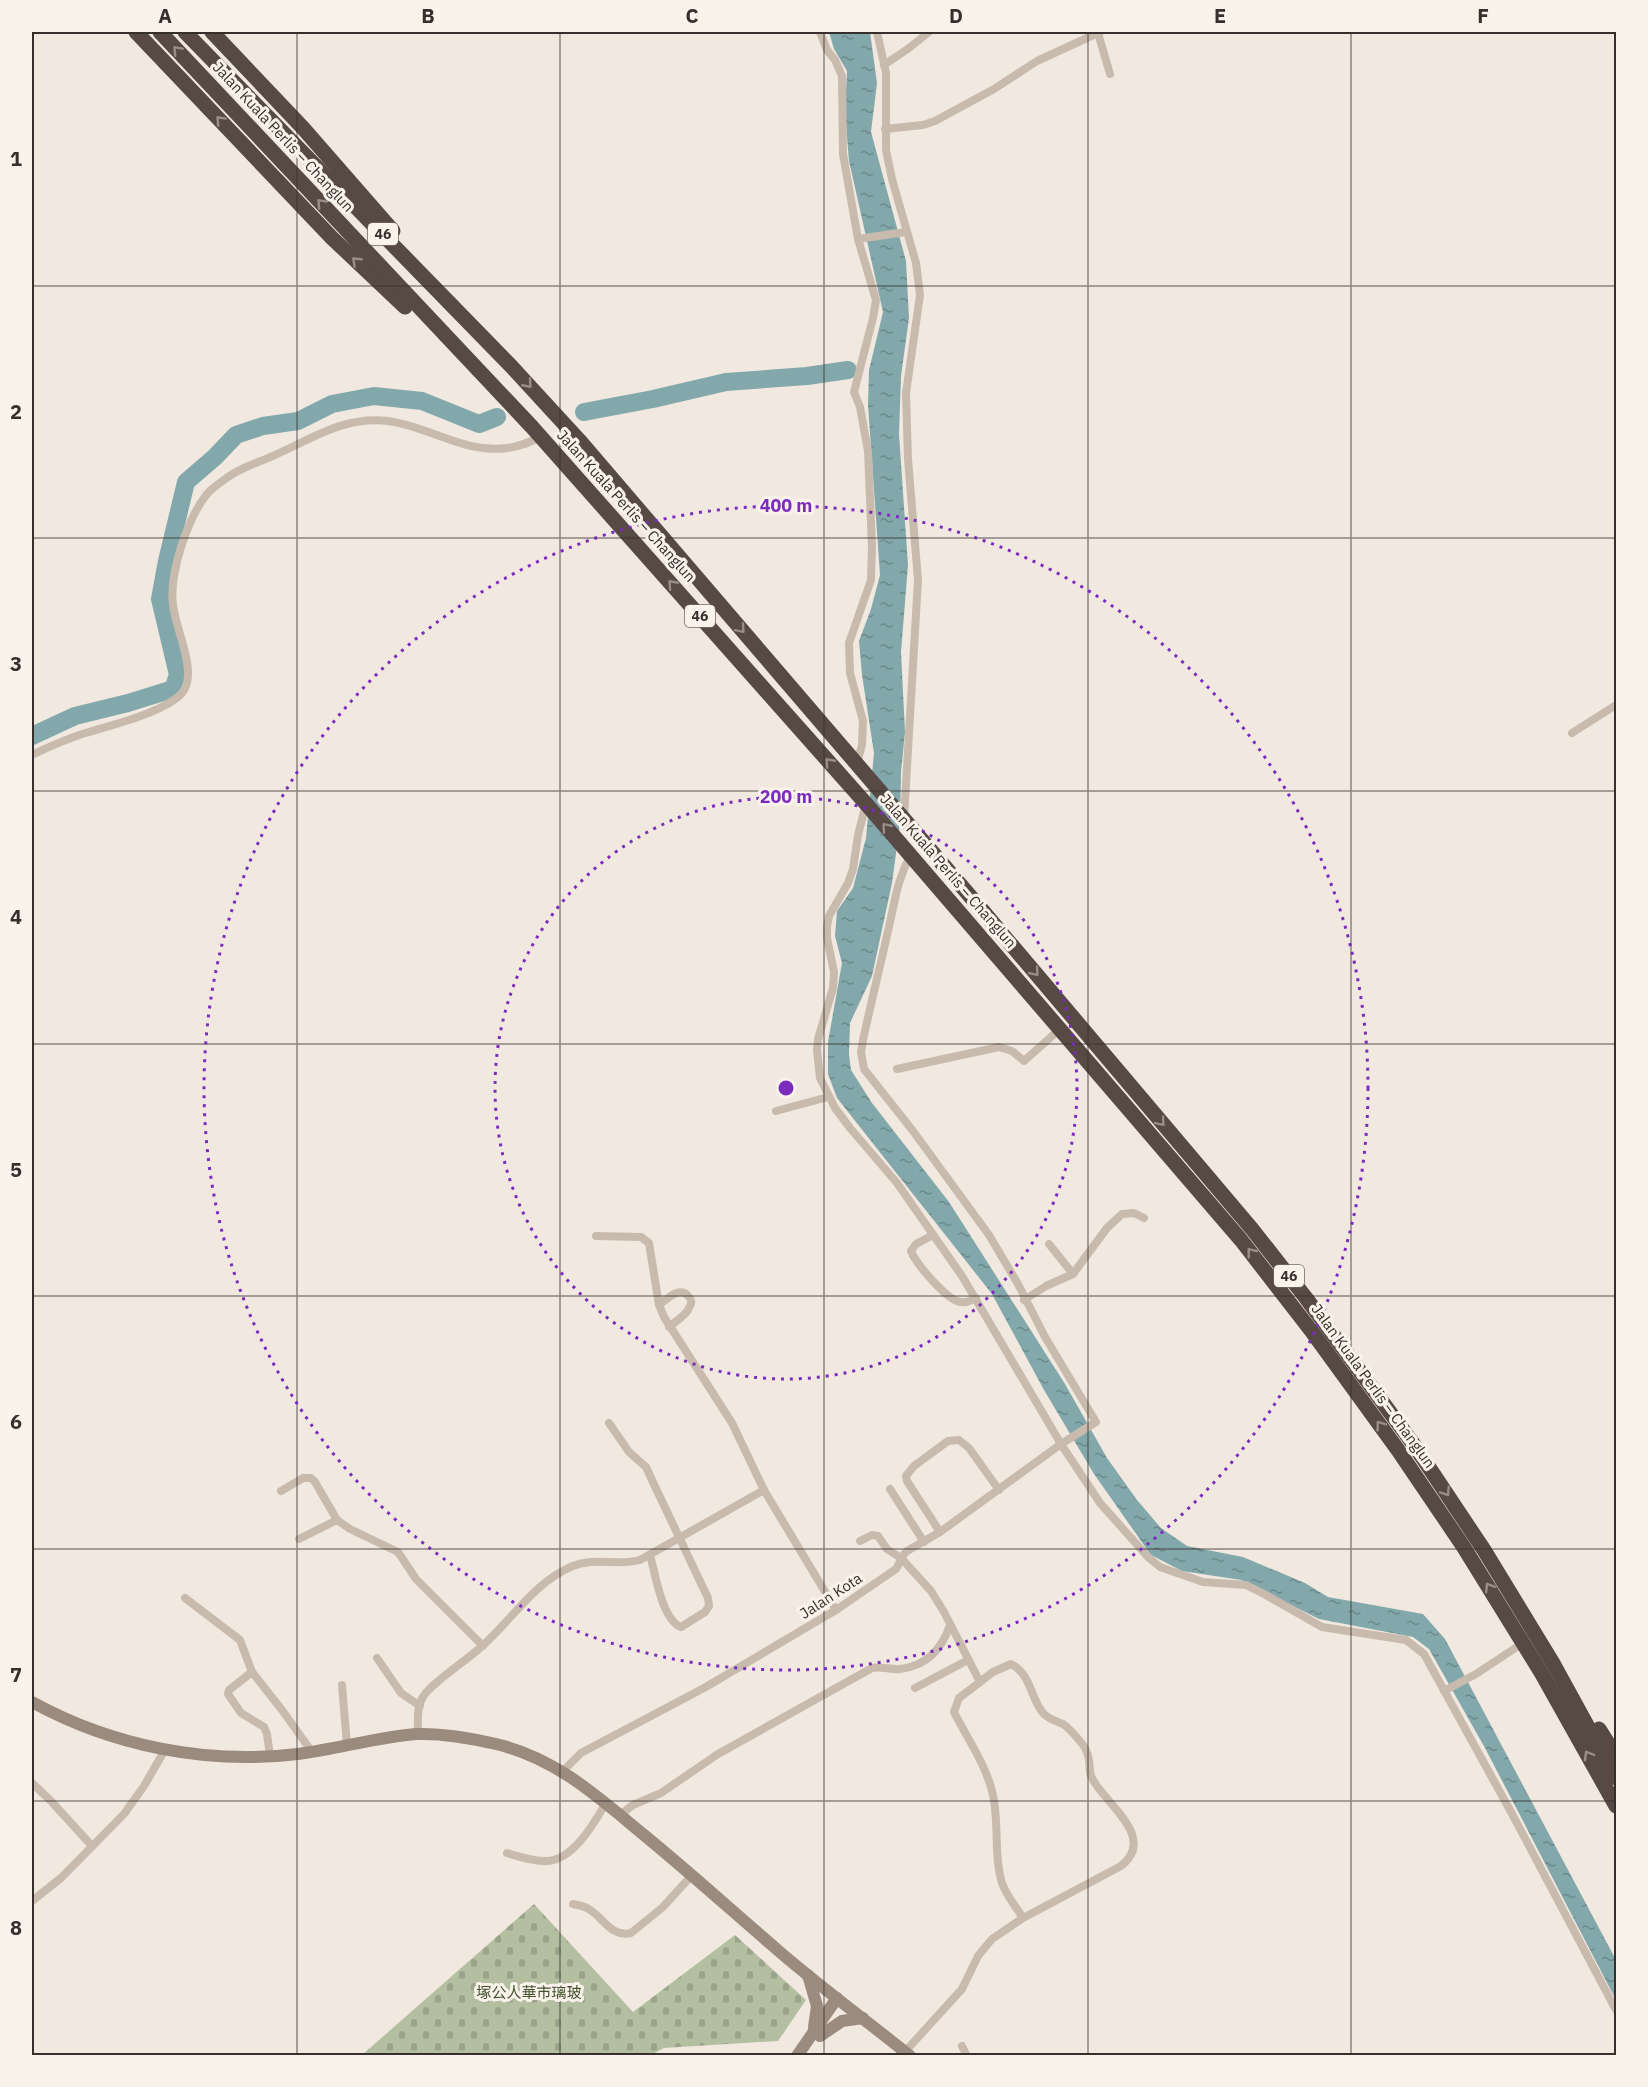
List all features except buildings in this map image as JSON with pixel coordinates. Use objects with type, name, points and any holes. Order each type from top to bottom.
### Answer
[{"type":"highway","points":[[136,32],[332,238],[506,401]]},
{"type":"highway","name":"Jalan Kuala Perlis – Changlun","points":[[160,32],[506,401],[520,413],[867,805],[1227,1223],[1293,1306],[1422,1485],[1463,1546],[1523,1643],[1617,1806]]},
{"type":"highway","name":"Jalan Kuala Perlis – Changlun","points":[[185,32],[504,358],[561,420],[858,764],[1252,1229],[1313,1307],[1414,1445],[1484,1550],[1554,1665],[1617,1778]]},
{"type":"highway","points":[[212,32],[303,128]]},
{"type":"highway","points":[[225,32],[303,128],[504,358]]},
{"type":"highway","points":[[1554,1665],[1617,1756]]},
{"type":"main road","points":[[32,1702],[53,1714],[103,1734],[166,1749],[231,1758],[312,1752],[418,1734],[456,1735],[499,1744],[535,1757],[563,1770],[606,1803],[808,1975],[906,2054]]},
{"type":"main road","points":[[804,2055],[817,2033],[817,2006],[808,1975]]},
{"type":"main road","points":[[797,2055],[841,2001]]},
{"type":"main road","points":[[817,2033],[842,2021],[863,2018]]},
{"type":"street","points":[[820,32],[842,76],[843,154],[876,308],[854,392],[860,407],[869,460],[872,556],[868,592],[849,643],[850,673],[862,721],[862,745],[858,764]]},
{"type":"street","points":[[877,32],[887,87],[886,150],[903,232],[916,263],[920,295],[906,393],[908,459],[918,580],[903,817]]},
{"type":"street","points":[[884,64],[929,32]]},
{"type":"street","points":[[885,129],[922,125],[935,121],[994,89],[1037,61],[1099,32],[1110,74]]},
{"type":"street","points":[[861,239],[903,232]]},
{"type":"street","points":[[32,755],[81,735],[139,716],[164,705],[181,694],[187,679],[188,666],[173,605],[174,578],[184,539],[198,509],[208,494],[228,477],[335,427],[352,422],[367,420],[390,422],[465,444],[491,449],[519,446],[536,432]]},
{"type":"street","points":[[1572,733],[1617,705]]},
{"type":"street","points":[[867,805],[848,883],[829,916],[827,927],[834,972],[833,988],[817,1050],[820,1078],[828,1097],[850,1128],[897,1183],[976,1298],[1060,1444],[1107,1511],[1160,1568],[1203,1582],[1246,1585],[1322,1627],[1355,1634],[1406,1640],[1424,1654],[1447,1689],[1617,2010]]},
{"type":"street","points":[[907,852],[898,882],[863,1040],[861,1052],[864,1069],[894,1105],[975,1215],[1002,1255],[1024,1300],[1046,1286],[1073,1274],[1115,1219],[1128,1212],[1144,1218]]},
{"type":"street","points":[[897,1069],[999,1047],[1012,1051],[1024,1061],[1060,1029]]},
{"type":"street","points":[[776,1111],[828,1097]]},
{"type":"street","points":[[933,1235],[913,1247],[911,1251],[913,1256],[934,1282],[956,1301],[968,1302],[976,1298]]},
{"type":"street","points":[[596,1236],[641,1237],[649,1243],[659,1305],[669,1327],[732,1423],[764,1490],[836,1610]]},
{"type":"street","points":[[1048,1244],[1073,1274]]},
{"type":"street","points":[[659,1305],[676,1293],[687,1294],[690,1298],[690,1306],[686,1312],[669,1327]]},
{"type":"street","name":"Jalan Kota","points":[[563,1770],[581,1754],[704,1688],[836,1610],[896,1569],[907,1551],[940,1532],[1060,1444],[1095,1423],[1024,1300]]},
{"type":"street","points":[[609,1423],[629,1452],[645,1467],[708,1599],[709,1606],[705,1612],[681,1627],[673,1623],[662,1602],[650,1555]]},
{"type":"street","points":[[940,1532],[906,1476],[914,1466],[948,1440],[959,1440],[969,1448],[999,1490]]},
{"type":"street","points":[[281,1491],[303,1478],[311,1478],[337,1520],[350,1529],[398,1552],[416,1579],[483,1646]]},
{"type":"street","points":[[890,1489],[924,1542]]},
{"type":"street","points":[[418,1734],[420,1706],[426,1693],[483,1646],[538,1589],[561,1572],[572,1566],[592,1561],[630,1563],[650,1555],[764,1490]]},
{"type":"street","points":[[299,1539],[337,1520]]},
{"type":"street","points":[[860,1541],[873,1535],[878,1536],[887,1549],[901,1558],[931,1591],[980,1682]]},
{"type":"street","points":[[185,1598],[237,1636],[252,1672],[312,1752]]},
{"type":"street","points":[[620,1815],[629,1807],[661,1793],[718,1754],[872,1668],[898,1669],[920,1662],[943,1645],[950,1625]]},
{"type":"street","points":[[1447,1689],[1523,1643]]},
{"type":"street","points":[[377,1658],[401,1693],[420,1706]]},
{"type":"street","points":[[915,1688],[968,1660]]},
{"type":"street","points":[[906,2054],[962,1989],[986,1945],[998,1934],[1023,1918],[1121,1866],[1131,1857],[1132,1838],[1125,1820],[1091,1778],[1089,1760],[1081,1742],[1069,1728],[1048,1718],[1042,1712],[1029,1683],[1018,1668],[1011,1664],[980,1682],[959,1698],[954,1712],[987,1776],[998,1824],[1003,1886],[1023,1918]]},
{"type":"street","points":[[252,1672],[242,1678],[229,1690],[228,1694],[241,1713],[264,1727],[270,1756]]},
{"type":"street","points":[[342,1685],[347,1745]]},
{"type":"street","points":[[32,1901],[61,1878],[124,1814],[166,1749]]},
{"type":"street","points":[[32,1783],[92,1846]]},
{"type":"street","points":[[507,1853],[541,1861],[555,1860],[581,1841],[606,1803]]},
{"type":"street","points":[[573,1904],[590,1909],[606,1926],[617,1932],[625,1935],[631,1934],[663,1908],[692,1875]]},
{"type":"street","points":[[962,2046],[967,2055]]},
{"type":"green space","name":"塚公人華市璃玻","points":[[534,1904],[633,2012],[735,1935],[806,2000],[778,2041],[664,2048],[649,2056],[362,2055]]},
{"type":"water","points":[[829,32],[870,32],[877,83],[871,132],[906,261],[909,318],[901,376],[899,434],[908,565],[901,652],[905,732],[901,772],[900,824],[892,883],[872,976],[850,1023],[851,1070],[872,1103],[949,1202],[1065,1384],[1107,1458],[1137,1500],[1161,1528],[1187,1546],[1243,1557],[1305,1583],[1328,1597],[1423,1614],[1445,1639],[1616,1960],[1616,2000],[1485,1748],[1429,1649],[1413,1637],[1319,1619],[1241,1580],[1182,1571],[1151,1555],[1094,1474],[1044,1390],[992,1294],[837,1098],[828,1074],[828,1042],[842,963],[835,936],[837,911],[853,888],[866,838],[874,753],[859,641],[880,575],[868,405],[869,370],[883,312],[849,161],[845,112],[847,71],[834,49]]},
{"type":"waterway","points":[[584,412],[726,382],[807,376],[848,370]]},
{"type":"waterway","points":[[32,736],[75,716],[173,689],[178,675],[160,599],[186,482],[236,435],[263,426],[298,421],[332,404],[374,396],[422,401],[479,424],[497,417]]}]
